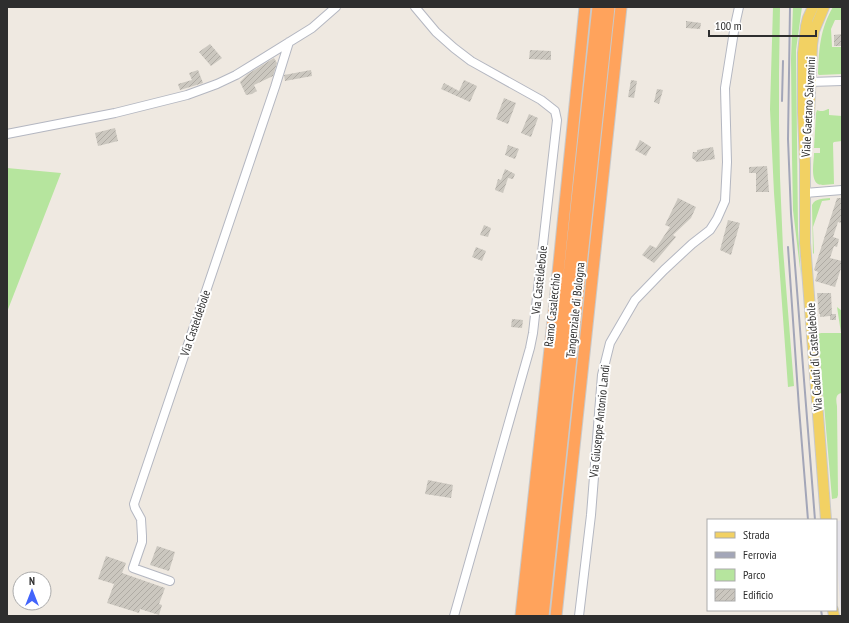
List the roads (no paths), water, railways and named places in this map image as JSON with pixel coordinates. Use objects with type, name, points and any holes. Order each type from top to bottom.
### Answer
[{"type":"highway","name":"Tangenziale di Bologna","points":[[521,616],[585,7]]},
{"type":"highway","name":"Ramo Casalecchio","points":[[532,616],[598,7]]},
{"type":"highway","name":"Ramo Casalecchio","points":[[544,616],[608,7]]},
{"type":"highway","name":"Tangenziale di Bologna","points":[[556,616],[621,7]]},
{"type":"main road","name":"Viale Gaetano Salvemini","points":[[805,164],[802,60],[808,18],[813,7]]},
{"type":"main road","name":"Viale Gaetano Salvemini","points":[[805,164],[809,120],[811,54],[813,38],[824,7]]},
{"type":"main road","name":"Via Caduti di Casteldebole","points":[[805,164],[805,243],[826,519]]},
{"type":"street","points":[[7,134],[115,113],[187,95],[217,84],[236,75],[312,28],[336,7]]},
{"type":"street","name":"Via Casteldebole","points":[[415,7],[436,32],[454,48],[471,61],[541,100],[556,111],[557,120],[533,333],[530,348],[454,616]]},
{"type":"street","name":"Via Giuseppe Antonio Landi","points":[[579,616],[590,515],[602,375],[610,343],[636,300],[686,249],[710,230],[725,201],[727,162],[725,88],[739,7]]},
{"type":"street","name":"Viale Gaetano Salvemini","points":[[808,18],[809,7]]},
{"type":"street","name":"Via Casteldebole","points":[[170,581],[133,568],[142,542],[141,519],[134,504],[289,42]]},
{"type":"street","points":[[810,82],[842,81]]},
{"type":"street","points":[[805,193],[842,190]]},
{"type":"railway","points":[[790,7],[788,139],[791,214],[815,519]]},
{"type":"railway","points":[[782,101],[783,61]]},
{"type":"railway","points":[[788,247],[808,519]]},
{"type":"railway","points":[[821,611],[822,616]]}]
